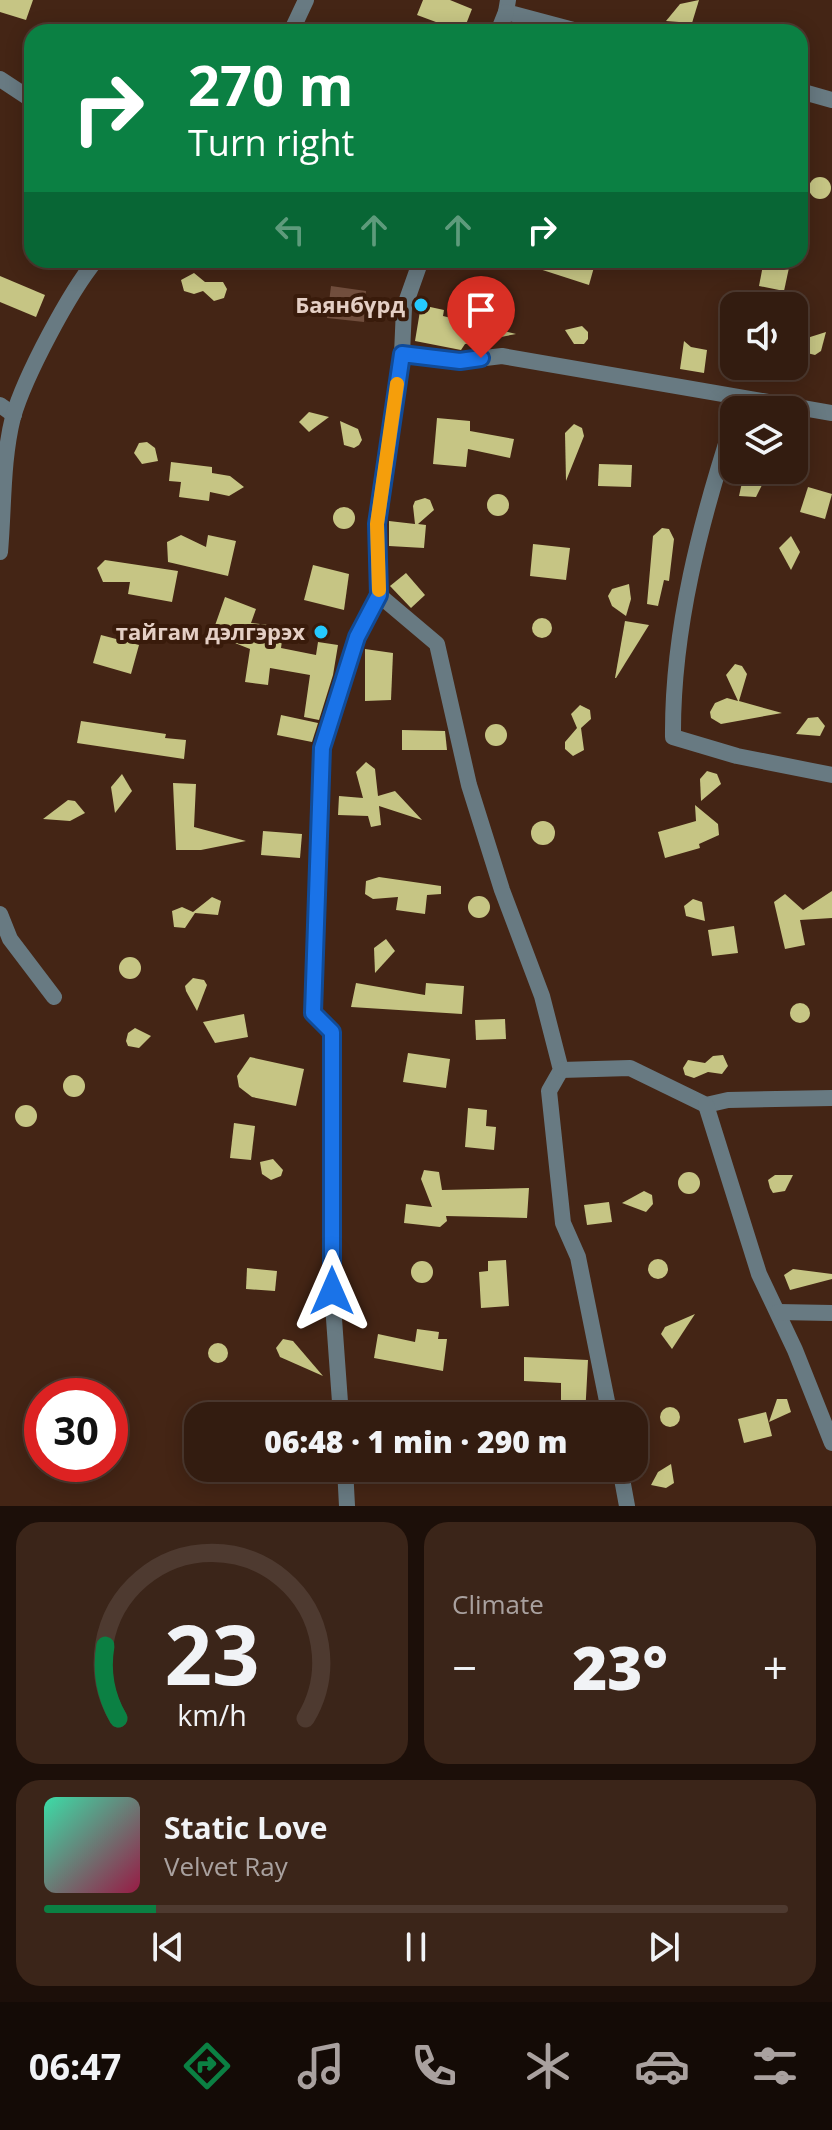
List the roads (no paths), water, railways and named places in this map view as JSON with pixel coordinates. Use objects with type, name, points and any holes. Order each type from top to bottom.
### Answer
[{"type":"street","points":[[295,24],[306,0]]},
{"type":"street","points":[[507,6],[558,24]]},
{"type":"street","points":[[0,79],[24,95]]},
{"type":"street","points":[[808,93],[832,100]]},
{"type":"street","points":[[0,552],[7,410],[91,268]]},
{"type":"street","points":[[340,1402],[332,1291],[332,1032],[313,1013],[322,748],[357,637],[379,595],[377,524],[402,354],[404,308],[418,268]]},
{"type":"street","points":[[402,354],[460,361],[502,356],[720,399]]},
{"type":"street","points":[[808,410],[832,413]]},
{"type":"street","points":[[720,462],[705,508],[672,685],[673,737],[737,756],[832,775]]},
{"type":"street","points":[[379,595],[437,644],[469,785],[502,890],[542,996],[561,1070],[549,1091],[563,1223],[578,1257],[607,1402]]},
{"type":"street","points":[[0,914],[10,939],[54,997]]},
{"type":"street","points":[[561,1070],[630,1068],[706,1105],[728,1100],[832,1098]]},
{"type":"street","points":[[706,1105],[759,1274],[832,1443]]},
{"type":"street","points":[[778,1312],[832,1313]]},
{"type":"street","points":[[346,1482],[347,1506]]},
{"type":"street","points":[[623,1482],[627,1506]]},
{"type":"place","name":"Баянбүрд","points":[[421,305]]},
{"type":"place","name":"тайгам дэлгэрэх","points":[[321,632]]}]
